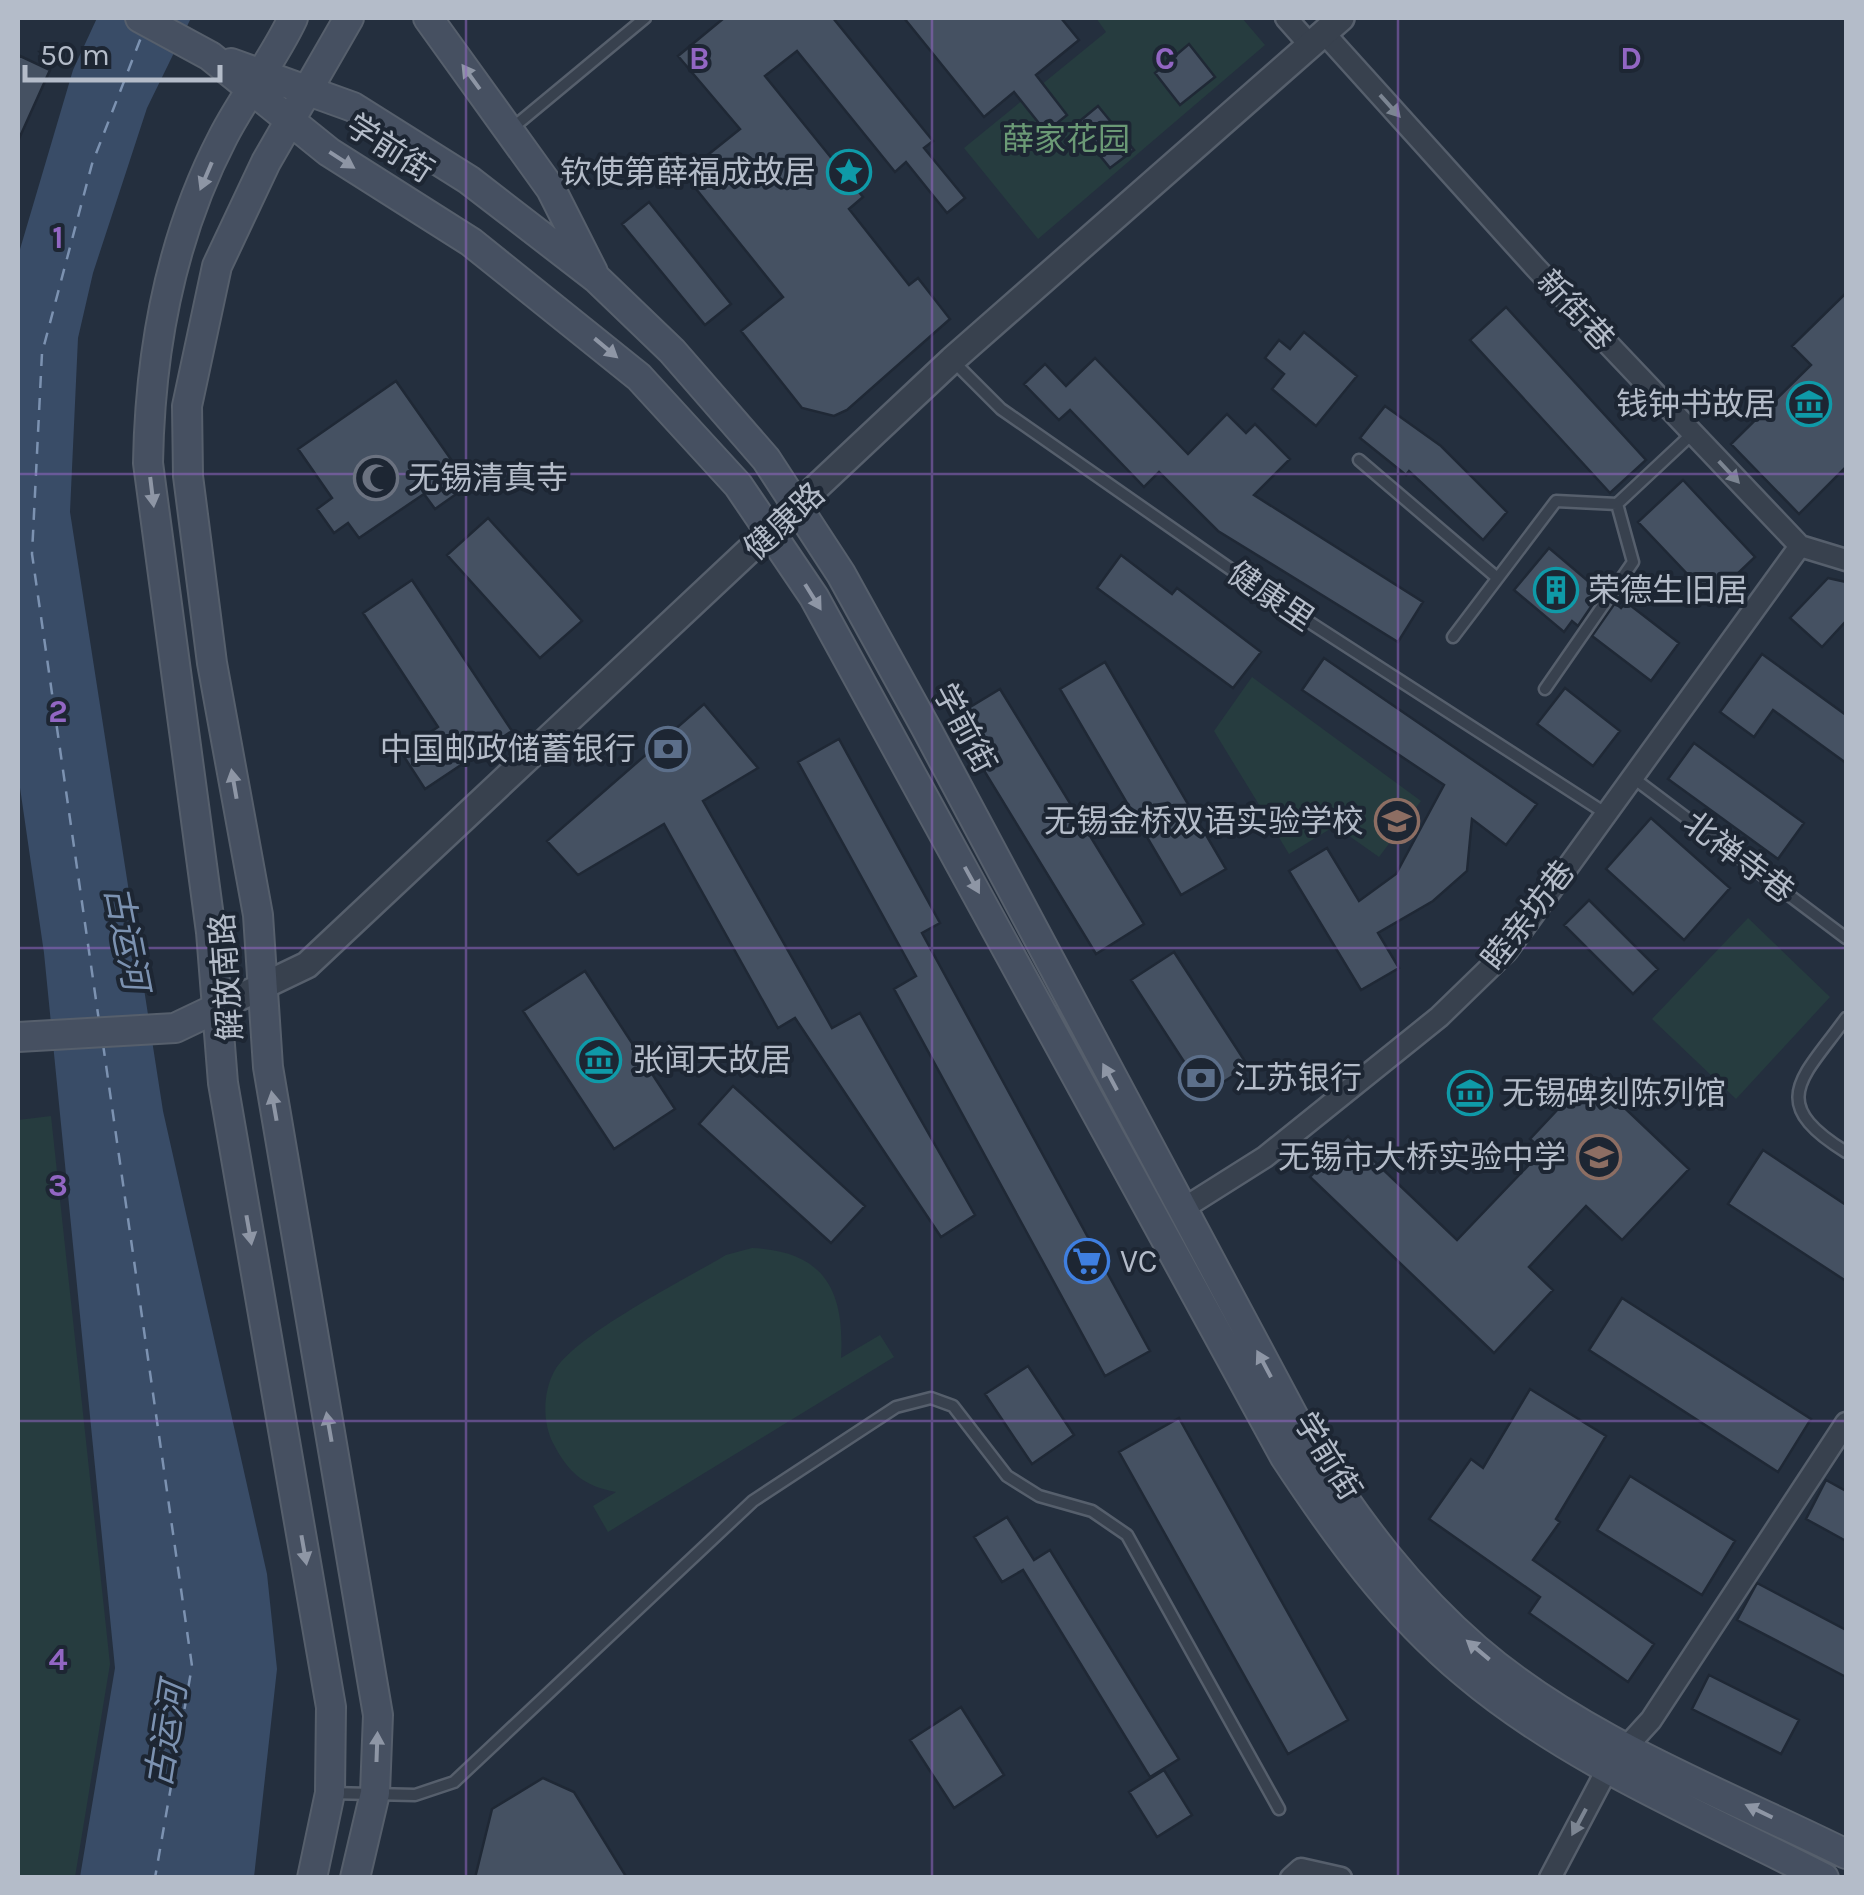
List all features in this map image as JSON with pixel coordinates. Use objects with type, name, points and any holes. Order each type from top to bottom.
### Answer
[{"type":"main road","name":"学前街","points":[[140,18],[256,82],[290,121],[329,152],[471,242],[640,377],[738,485],[814,596],[1285,1456],[1342,1546],[1402,1614],[1466,1674],[1533,1722],[1846,1854]]},
{"type":"main road","name":"解放南路","points":[[293,18],[223,137],[184,226],[165,293],[149,398],[148,463],[218,1008],[224,1083],[331,1707],[330,1793],[312,1878]]},
{"type":"main road","name":"解放南路","points":[[350,18],[290,121],[217,266],[187,406],[188,476],[207,626],[258,915],[268,1067],[378,1715],[375,1794],[355,1878]]},
{"type":"main road","points":[[428,18],[552,189],[596,278]]},
{"type":"main road","name":"学前街","points":[[256,82],[309,91],[353,106],[470,180],[596,278],[684,364],[766,459],[926,726],[1312,1451],[1366,1535],[1476,1649],[1617,1755],[1824,1878]]},
{"type":"main road","points":[[18,1036],[174,1028],[218,1008]]},
{"type":"street","name":"新街巷","points":[[1286,18],[1325,32],[1800,546],[1846,560]]},
{"type":"street","name":"健康路","points":[[218,1008],[307,965],[771,534],[952,360],[1325,32]]},
{"type":"street","name":"睦亲坊巷","points":[[1181,1210],[1265,1157],[1439,1017],[1507,951],[1800,546]]},
{"type":"street","points":[[1550,1878],[1617,1755],[1651,1720],[1846,1423]]},
{"type":"street","points":[[1296,1873],[1341,1878]]},
{"type":"lane","points":[[510,130],[645,18]]},
{"type":"lane","name":"健康里","points":[[952,360],[1001,410],[1240,576],[1606,813]]},
{"type":"lane","points":[[1454,637],[1556,501],[1616,504],[1693,433]]},
{"type":"lane","points":[[1358,460],[1496,576]]},
{"type":"lane","points":[[1546,689],[1633,562],[1616,504]]},
{"type":"lane","name":"北禅寺巷","points":[[1632,777],[1846,938]]},
{"type":"lane","points":[[1846,1018],[1800,1083],[1799,1107],[1810,1130],[1846,1152]]},
{"type":"lane","points":[[330,1793],[415,1795],[454,1782],[753,1501],[896,1407],[931,1398],[954,1406],[1007,1476],[1039,1496],[1092,1512],[1127,1535],[1280,1810]]},
{"type":"green space","name":"薛家花园","points":[[1096,18],[1242,18],[1265,45],[1038,239],[964,148],[1106,32]]},
{"type":"green space","points":[[1252,677],[1421,801],[1379,857],[1335,826],[1289,854],[1214,731]]},
{"type":"green space","points":[[1748,918],[1830,997],[1736,1099],[1652,1019]]},
{"type":"green space","points":[[51,1116],[110,1664],[75,1877],[18,1878],[18,1120]]},
{"type":"green space","points":[[752,1248],[797,1257],[825,1279],[839,1313],[841,1358],[880,1335],[894,1357],[608,1532],[593,1506],[616,1492],[594,1486],[578,1476],[549,1435],[546,1397],[555,1370],[586,1340],[634,1308],[726,1255]]},
{"type":"water","name":"古运河","points":[[97,18],[191,18],[147,108],[93,273],[78,338],[70,512],[163,1111],[267,1574],[277,1669],[254,1877],[80,1877],[115,1668],[44,953],[18,774],[18,256],[73,70]]},
{"type":"building","points":[[724,18],[833,18],[933,141],[924,148],[965,198],[947,213],[906,162],[895,172],[797,51],[765,76],[863,197],[849,209],[909,285],[918,278],[950,319],[847,410],[834,416],[802,408],[741,331],[783,297],[684,174],[740,129],[678,56]]},
{"type":"building","points":[[904,18],[1061,18],[1079,40],[1036,75],[1067,115],[1046,132],[1014,92],[984,117]]},
{"type":"building","points":[[1189,44],[1215,77],[1180,105],[1155,73]]},
{"type":"building","points":[[18,55],[50,70],[18,141]]},
{"type":"building","points":[[1098,106],[1134,150],[1110,168],[1075,125]]},
{"type":"building","points":[[649,202],[731,304],[705,325],[622,224]]},
{"type":"building","name":"钱钟书故居","points":[[1846,293],[1846,467],[1799,514],[1731,444],[1811,365],[1792,346]]},
{"type":"building","points":[[1506,307],[1646,460],[1610,493],[1470,340]]},
{"type":"building","points":[[1304,332],[1357,376],[1316,426],[1272,389],[1284,374],[1265,358],[1279,340],[1290,349]]},
{"type":"building","points":[[1095,358],[1188,454],[1227,414],[1246,433],[1255,424],[1290,459],[1254,495],[1423,602],[1398,642],[1218,531],[1159,472],[1144,487],[1070,410],[1059,420],[1024,384],[1045,364],[1066,386]]},
{"type":"building","points":[[396,381],[469,485],[435,509],[424,494],[359,538],[348,523],[334,533],[317,509],[332,498],[298,449]]},
{"type":"building","points":[[1385,406],[1441,446],[1507,512],[1483,540],[1409,471],[1406,475],[1360,438]]},
{"type":"building","points":[[1683,480],[1755,557],[1711,599],[1638,522]]},
{"type":"building","points":[[488,518],[582,621],[540,658],[447,555]]},
{"type":"building","name":"荣德生旧居","points":[[1549,548],[1601,592],[1578,626],[1572,621],[1564,632],[1514,590]]},
{"type":"building","points":[[1121,555],[1172,594],[1177,588],[1261,652],[1233,688],[1097,588]]},
{"type":"building","points":[[1828,578],[1846,582],[1846,621],[1822,647],[1790,618]]},
{"type":"building","points":[[412,580],[512,731],[425,789],[401,752],[438,727],[363,613]]},
{"type":"building","points":[[1626,602],[1679,643],[1651,681],[1592,636],[1615,603],[1621,608]]},
{"type":"building","points":[[1762,654],[1846,715],[1846,763],[1773,710],[1754,737],[1720,712]]},
{"type":"building","points":[[1324,658],[1537,804],[1506,845],[1472,819],[1467,871],[1433,901],[1378,933],[1399,968],[1361,990],[1289,871],[1327,848],[1359,901],[1396,874],[1444,785],[1302,690]]},
{"type":"building","points":[[1105,662],[1226,869],[1181,895],[1060,689]]},
{"type":"building","points":[[1565,688],[1620,731],[1593,766],[1537,724]]},
{"type":"building","points":[[1000,689],[1144,924],[1096,954],[952,718]]},
{"type":"building","points":[[704,704],[758,768],[703,801],[832,1028],[860,1013],[975,1215],[941,1237],[795,1018],[778,1028],[664,824],[578,875],[547,841]]},
{"type":"building","points":[[839,739],[940,923],[922,933],[1150,1351],[1105,1376],[894,989],[916,976],[798,762]]},
{"type":"building","points":[[1694,743],[1804,823],[1778,859],[1668,779]]},
{"type":"building","points":[[1651,818],[1730,888],[1684,940],[1606,869]]},
{"type":"building","points":[[1589,900],[1658,969],[1633,994],[1564,925]]},
{"type":"building","points":[[1174,952],[1248,1066],[1205,1094],[1131,980]]},
{"type":"building","name":"张闻天故居","points":[[585,971],[675,1109],[614,1149],[523,1011]]},
{"type":"building","points":[[1590,1075],[1689,1169],[1622,1240],[1586,1206],[1529,1267],[1553,1290],[1494,1353],[1310,1177],[1348,1136],[1457,1240],[1543,1150],[1530,1139]]},
{"type":"building","points":[[733,1086],[865,1206],[831,1243],[699,1124]]},
{"type":"building","points":[[1763,1150],[1846,1205],[1846,1281],[1728,1204]]},
{"type":"building","points":[[1622,1298],[1811,1419],[1778,1472],[1589,1350]]},
{"type":"building","points":[[1028,1366],[1074,1435],[1032,1464],[985,1394]]},
{"type":"building","points":[[1530,1389],[1606,1436],[1556,1519],[1560,1522],[1533,1560],[1654,1644],[1628,1682],[1529,1613],[1540,1597],[1429,1519],[1471,1459],[1483,1468]]},
{"type":"building","points":[[1179,1418],[1348,1720],[1288,1754],[1119,1452]]},
{"type":"building","points":[[1630,1476],[1735,1541],[1702,1595],[1597,1530]]},
{"type":"building","points":[[1826,1480],[1846,1491],[1846,1541],[1806,1519]]},
{"type":"building","points":[[1007,1517],[1034,1560],[1050,1550],[1179,1759],[1150,1777],[1023,1570],[1002,1582],[974,1537]]},
{"type":"building","points":[[1757,1583],[1846,1630],[1846,1677],[1737,1620]]},
{"type":"building","points":[[1709,1675],[1799,1720],[1781,1754],[1692,1709]]},
{"type":"building","points":[[961,1707],[1004,1775],[954,1808],[910,1740]]},
{"type":"building","points":[[1164,1770],[1192,1815],[1157,1837],[1129,1792]]},
{"type":"building","points":[[543,1778],[574,1792],[627,1878],[475,1878],[492,1809]]},
{"type":"ferry route","points":[[99,1021],[32,554],[42,353],[92,164],[142,35]]},
{"type":"ferry route","points":[[103,1044],[192,1666],[155,1878]]},
{"type":"place","name":"钦使第薛福成故居","points":[[849,172]]},
{"type":"place","name":"钱钟书故居","points":[[1809,404]]},
{"type":"place","name":"无锡清真寺","points":[[376,478]]},
{"type":"place","name":"荣德生旧居","points":[[1556,590]]},
{"type":"place","name":"中国邮政储蓄银行","points":[[668,749]]},
{"type":"place","name":"无锡金桥双语实验学校","points":[[1397,821]]},
{"type":"place","name":"张闻天故居","points":[[599,1060]]},
{"type":"place","name":"江苏银行","points":[[1201,1078]]},
{"type":"place","name":"无锡碑刻陈列馆","points":[[1470,1093]]},
{"type":"place","name":"无锡市大桥实验中学","points":[[1599,1157]]},
{"type":"place","name":"VC","points":[[1087,1261]]}]
